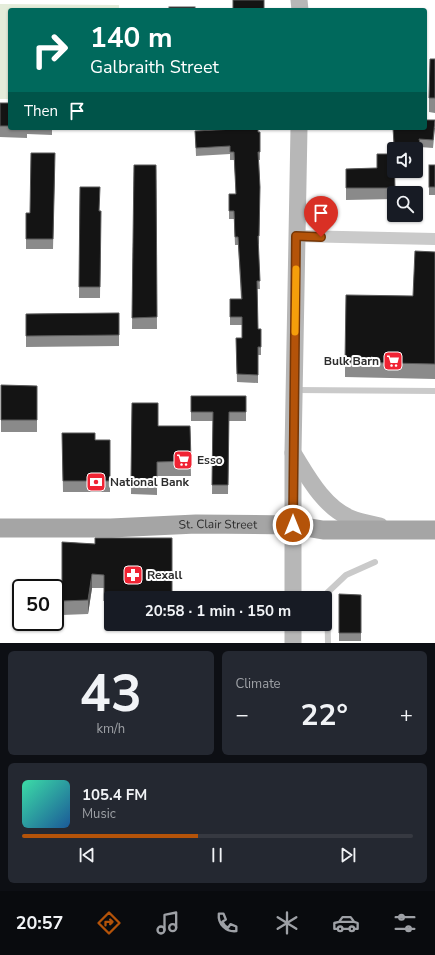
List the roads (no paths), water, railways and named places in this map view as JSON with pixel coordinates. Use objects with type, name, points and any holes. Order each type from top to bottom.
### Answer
[{"type":"main road","points":[[293,591],[293,452],[299,130]]},
{"type":"main road","points":[[293,452],[314,486],[331,506],[350,518],[396,530]]},
{"type":"main road","name":"St. Clair Street","points":[[0,528],[111,528],[196,524],[293,525],[323,530],[435,530]]},
{"type":"main road","points":[[293,631],[293,643]]},
{"type":"street","points":[[296,236],[435,239]]},
{"type":"lane","points":[[294,390],[435,391]]},
{"type":"lane","points":[[328,643],[327,593],[346,575],[375,562]]},
{"type":"place","name":"Bulk Barn","points":[[393,361]]},
{"type":"place","name":"Esso","points":[[183,460]]},
{"type":"place","name":"National Bank","points":[[96,482]]},
{"type":"place","name":"Rexall","points":[[133,575]]}]
